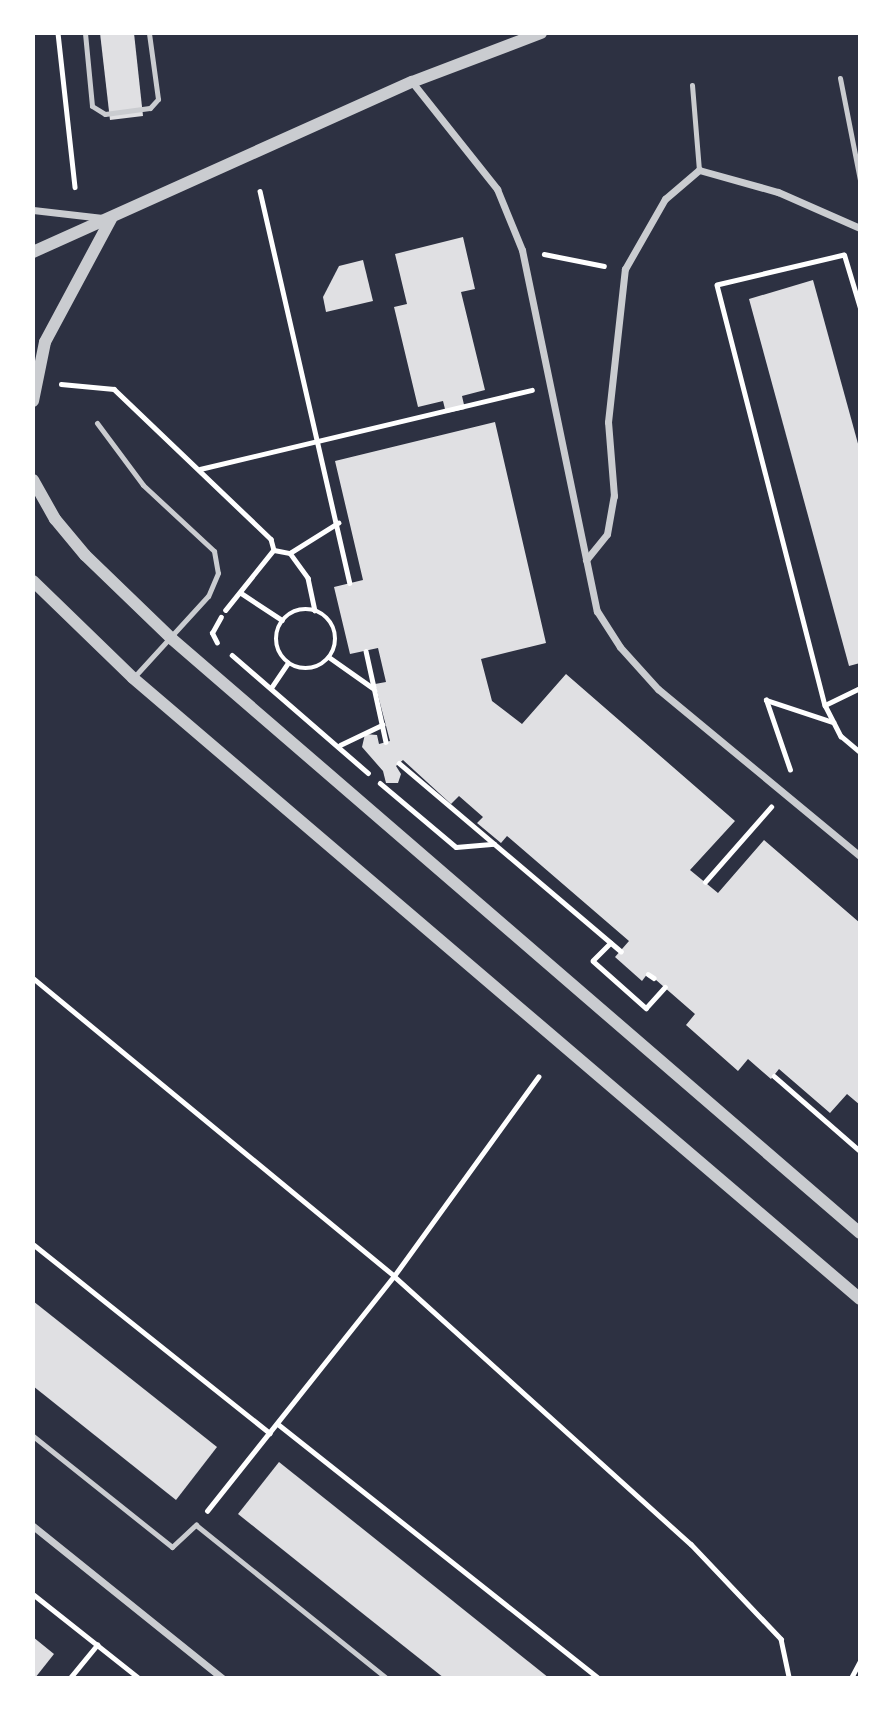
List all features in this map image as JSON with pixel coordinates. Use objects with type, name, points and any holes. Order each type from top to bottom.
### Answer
[{"type":"street","points":[[33,252],[412,82],[541,33]]},
{"type":"street","points":[[412,82],[497,189],[522,250],[547,386],[597,611],[620,647],[658,689],[860,856]]},
{"type":"street","points":[[586,560],[607,534],[614,496],[608,422],[625,270],[665,199],[699,170],[778,192],[860,228]]},
{"type":"street","points":[[33,210],[111,219]]},
{"type":"street","points":[[33,401],[45,342],[111,219]]},
{"type":"street","points":[[33,480],[55,519],[85,555],[172,639],[860,1233]]},
{"type":"street","points":[[33,580],[133,678],[860,1298]]},
{"type":"street","points":[[33,1526],[222,1678]]},
{"type":"lane","points":[[85,33],[92,106],[106,114],[150,108],[158,99],[149,33]]},
{"type":"lane","points":[[840,78],[860,180]]},
{"type":"lane","points":[[692,85],[699,170]]},
{"type":"lane","points":[[97,423],[143,485],[214,551],[218,573],[208,596],[172,639],[133,678]]},
{"type":"lane","points":[[33,1436],[172,1547],[196,1525],[387,1678]]},
{"type":"path","points":[[58,33],[75,187]]},
{"type":"path","points":[[260,191],[321,442],[351,583]]},
{"type":"path","points":[[522,250],[625,270]]},
{"type":"path","points":[[860,308],[844,255],[717,285],[825,705],[841,736],[860,752]]},
{"type":"path","points":[[53,383],[114,389],[271,539],[274,550]]},
{"type":"path","points":[[200,469],[547,386]]},
{"type":"path","points":[[274,550],[290,553],[338,523]]},
{"type":"path","points":[[274,550],[215,623],[212,633],[215,641],[340,745],[456,847],[494,844]]},
{"type":"path","points":[[290,553],[308,578],[315,610]]},
{"type":"path","points":[[241,593],[282,620]]},
{"type":"path","points":[[298,609],[315,610],[326,616],[336,633],[330,657],[309,669],[288,663],[275,638],[282,620],[298,609]]},
{"type":"path","points":[[366,650],[386,742]]},
{"type":"path","points":[[330,657],[373,688]]},
{"type":"path","points":[[271,688],[288,663]]},
{"type":"path","points":[[825,705],[860,688]]},
{"type":"path","points":[[705,882],[784,793],[790,772],[766,700],[834,722]]},
{"type":"path","points":[[340,745],[382,725]]},
{"type":"path","points":[[399,764],[621,951]]},
{"type":"path","points":[[611,943],[593,961],[646,1008],[665,987]]},
{"type":"path","points":[[648,974],[654,978]]},
{"type":"path","points":[[33,978],[394,1276],[691,1544],[781,1639],[789,1678]]},
{"type":"path","points":[[774,1076],[860,1151]]},
{"type":"path","points":[[196,1525],[394,1276],[538,1077]]},
{"type":"path","points":[[33,1244],[270,1433]]},
{"type":"path","points":[[278,1423],[598,1678]]},
{"type":"path","points":[[33,1594],[139,1678]]},
{"type":"path","points":[[69,1678],[97,1645]]},
{"type":"path","points":[[851,1678],[860,1661]]},
{"type":"building","points":[[100,33],[134,33],[143,116],[110,120]]},
{"type":"building","points":[[463,237],[475,289],[461,292],[485,390],[462,396],[465,409],[446,413],[443,401],[418,407],[394,307],[407,304],[395,254]]},
{"type":"building","points":[[363,260],[373,301],[326,312],[323,297],[339,266]]},
{"type":"building","points":[[813,280],[860,451],[860,663],[849,666],[749,299]]},
{"type":"building","points":[[495,422],[546,643],[481,659],[492,701],[522,724],[566,674],[735,821],[690,870],[718,893],[764,840],[860,923],[860,1105],[847,1094],[830,1113],[779,1069],[771,1079],[748,1059],[738,1071],[686,1025],[695,1014],[648,973],[642,981],[615,957],[629,941],[507,836],[501,843],[477,823],[483,817],[459,796],[451,804],[403,760],[396,766],[401,774],[398,783],[386,783],[383,771],[362,747],[365,734],[377,735],[379,744],[390,741],[375,684],[386,682],[378,648],[350,654],[334,587],[363,580],[335,461]]},
{"type":"building","points":[[33,1301],[217,1447],[176,1500],[33,1386]]},
{"type":"building","points":[[279,1462],[549,1678],[444,1678],[238,1514]]},
{"type":"building","points":[[33,1637],[54,1654],[35,1678],[33,1678]]}]
